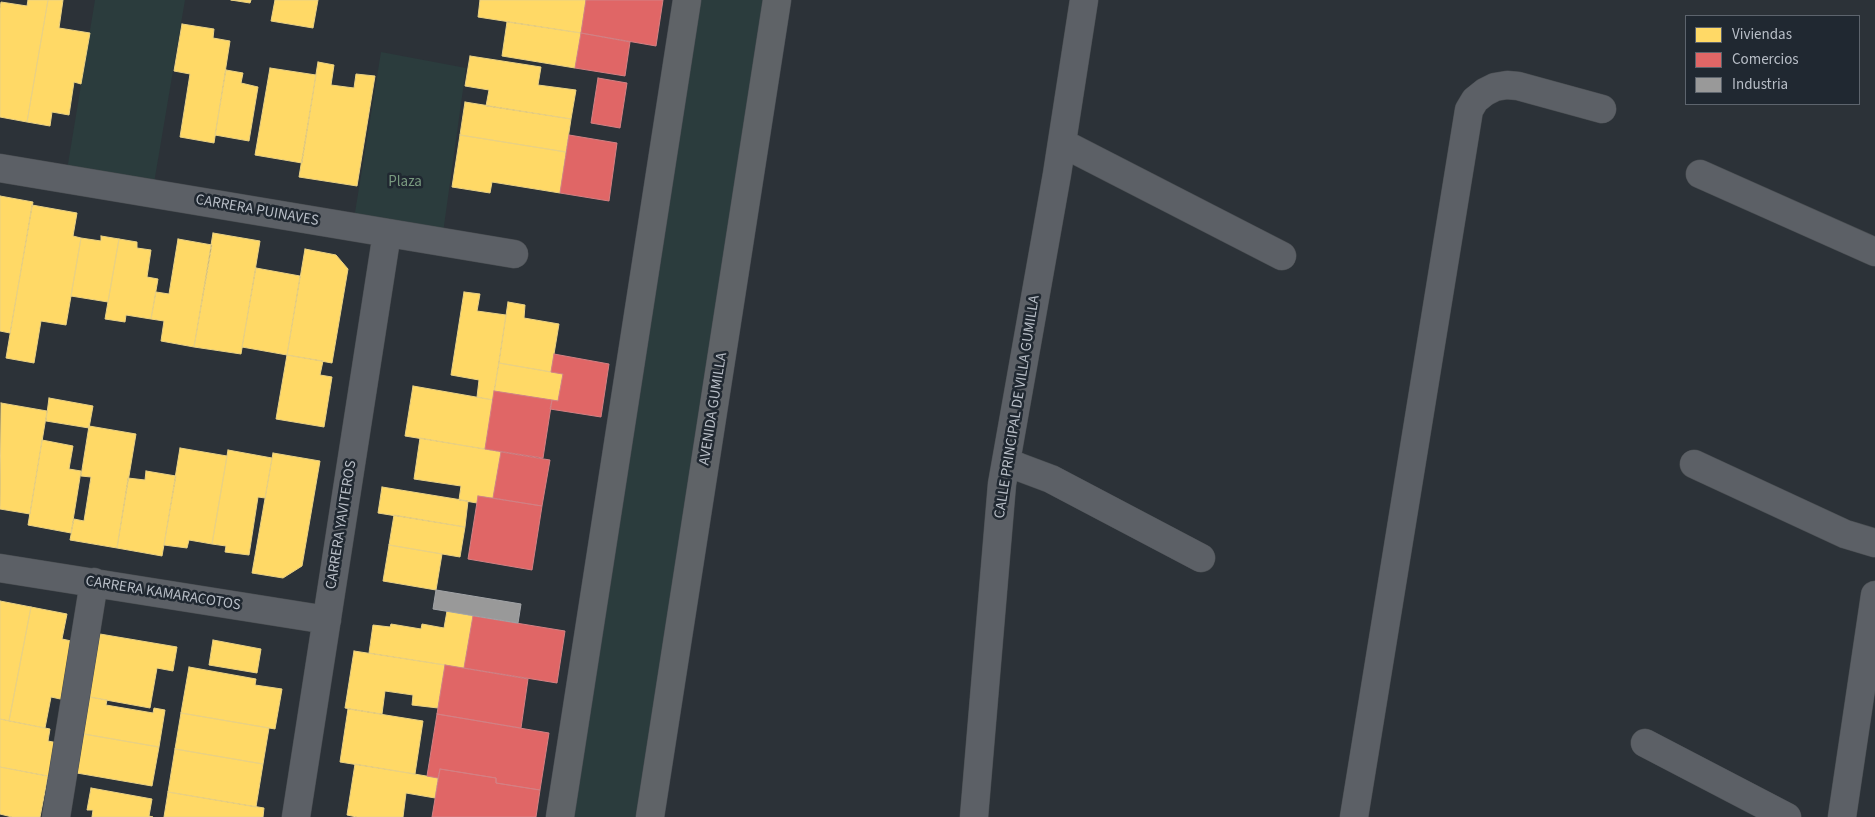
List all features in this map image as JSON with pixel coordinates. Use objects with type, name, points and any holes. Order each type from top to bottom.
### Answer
[{"type":"main road","points":[[560,817],[687,0]]},
{"type":"main road","name":"AVENIDA GUMILLA","points":[[650,817],[777,0]]},
{"type":"street","name":"CALLE PRINCIPAL DE VILLA GUMILLA","points":[[974,817],[996,543],[1006,464],[1062,144],[1084,0]]},
{"type":"street","points":[[1354,817],[1469,110],[1475,100],[1486,92],[1496,87],[1507,85],[1518,86],[1602,109]]},
{"type":"street","points":[[1062,144],[1282,256]]},
{"type":"street","name":"CARRERA PUINAVES","points":[[0,168],[514,254]]},
{"type":"street","points":[[1700,174],[1875,252]]},
{"type":"street","name":"CARRERA YAVITEROS","points":[[296,817],[387,232]]},
{"type":"street","points":[[1006,464],[1051,479],[1201,558]]},
{"type":"street","points":[[1694,464],[1845,534],[1875,543]]},
{"type":"street","name":"CARRERA KAMARACOTOS","points":[[0,568],[327,620]]},
{"type":"street","points":[[56,817],[94,582]]},
{"type":"street","points":[[1842,817],[1875,595]]},
{"type":"street","points":[[1645,743],[1787,817]]},
{"type":"green space","points":[[95,0],[185,0],[153,189],[66,176]]},
{"type":"green space","points":[[691,0],[772,0],[646,817],[563,817]]},
{"type":"green space","name":"Plaza","points":[[381,52],[466,68],[442,240],[353,225]]},
{"type":"building: Viviendas","points":[[28,0],[48,0],[27,122],[0,117],[0,8],[1,2],[27,6]]},
{"type":"building: Viviendas","points":[[48,0],[63,0],[59,28],[90,33],[81,84],[74,82],[69,115],[52,112],[50,126],[27,122]]},
{"type":"building: Viviendas","points":[[231,0],[251,0],[250,3]]},
{"type":"building: Viviendas","points":[[275,0],[318,0],[313,28],[271,21]]},
{"type":"building: Viviendas","points":[[480,0],[586,0],[581,33],[478,17]]},
{"type":"building: Viviendas","points":[[507,22],[581,33],[575,68],[502,56]]},
{"type":"building: Viviendas","points":[[182,24],[214,29],[213,38],[230,41],[214,143],[180,137],[190,74],[174,71]]},
{"type":"building: Viviendas","points":[[470,56],[541,67],[538,85],[576,90],[571,119],[486,106],[489,90],[465,86]]},
{"type":"building: Viviendas","points":[[318,62],[334,65],[331,85],[354,88],[356,74],[375,76],[357,186],[299,177]]},
{"type":"building: Viviendas","points":[[270,68],[316,75],[302,163],[255,155]]},
{"type":"building: Viviendas","points":[[226,70],[243,73],[241,83],[258,87],[249,141],[215,135]]},
{"type":"building: Viviendas","points":[[465,102],[571,119],[566,152],[460,135]]},
{"type":"building: Viviendas","points":[[460,135],[566,152],[560,193],[492,182],[490,193],[452,187]]},
{"type":"building: Viviendas","points":[[0,196],[33,202],[10,333],[0,331]]},
{"type":"building: Viviendas","points":[[32,205],[77,213],[73,236],[81,238],[66,325],[41,321],[34,363],[6,358]]},
{"type":"building: Viviendas","points":[[213,233],[260,241],[241,354],[194,347]]},
{"type":"building: Viviendas","points":[[101,236],[119,239],[108,302],[71,296],[81,238],[101,241]]},
{"type":"building: Viviendas","points":[[119,239],[137,242],[137,248],[151,250],[147,277],[158,279],[151,319],[126,315],[125,322],[105,319]]},
{"type":"building: Viviendas","points":[[178,239],[212,245],[194,347],[161,341],[164,321],[151,319],[156,292],[169,294]]},
{"type":"building: Viviendas","points":[[305,249],[336,255],[348,269],[332,363],[287,355]]},
{"type":"building: Viviendas","points":[[256,268],[300,276],[287,355],[242,347]]},
{"type":"building: Viviendas","points":[[464,292],[480,294],[477,311],[506,315],[493,400],[477,397],[479,380],[451,375]]},
{"type":"building: Viviendas","points":[[508,302],[525,305],[524,318],[559,324],[551,372],[499,363]]},
{"type":"building: Viviendas","points":[[287,355],[323,361],[320,375],[332,377],[324,427],[276,419]]},
{"type":"building: Viviendas","points":[[499,363],[563,374],[558,401],[494,391]]},
{"type":"building: Viviendas","points":[[413,386],[493,400],[485,449],[405,436]]},
{"type":"building: Viviendas","points":[[49,398],[93,406],[89,428],[46,421]]},
{"type":"building: Viviendas","points":[[1,403],[47,411],[30,514],[0,509]]},
{"type":"building: Viviendas","points":[[89,426],[136,434],[117,548],[70,540],[74,519],[84,521],[91,477],[81,476]]},
{"type":"building: Viviendas","points":[[420,438],[501,452],[493,498],[478,496],[477,503],[459,500],[461,486],[414,479]]},
{"type":"building: Viviendas","points":[[42,440],[73,446],[69,469],[81,471],[71,533],[28,525]]},
{"type":"building: Viviendas","points":[[180,448],[227,456],[212,544],[189,540],[187,548],[164,545]]},
{"type":"building: Viviendas","points":[[228,450],[272,458],[265,498],[258,497],[249,555],[225,552],[226,546],[212,544]]},
{"type":"building: Viviendas","points":[[273,453],[320,461],[302,566],[283,578],[252,573]]},
{"type":"building: Viviendas","points":[[146,471],[176,476],[162,556],[117,548],[128,478],[145,480]]},
{"type":"building: Viviendas","points":[[382,487],[468,501],[465,527],[378,513]]},
{"type":"building: Viviendas","points":[[394,515],[465,527],[460,557],[389,545]]},
{"type":"building: Viviendas","points":[[389,545],[442,554],[436,590],[383,581]]},
{"type":"building: Viviendas","points":[[0,601],[31,607],[9,721],[0,719]]},
{"type":"building: Viviendas","points":[[31,607],[67,614],[62,639],[76,642],[65,700],[51,697],[45,728],[9,721]]},
{"type":"building: Viviendas","points":[[447,611],[473,616],[464,668],[369,653],[373,625],[390,627],[391,624],[421,629],[422,624],[444,628]]},
{"type":"building: Viviendas","points":[[94,633],[177,647],[173,671],[157,668],[150,708],[84,696]]},
{"type":"building: Viviendas","points":[[213,640],[261,649],[257,673],[209,665]]},
{"type":"building: Viviendas","points":[[354,651],[445,665],[438,708],[412,705],[413,695],[385,691],[382,714],[345,708]]},
{"type":"building: Viviendas","points":[[189,667],[256,679],[255,685],[282,689],[275,729],[181,713]]},
{"type":"building: Viviendas","points":[[84,696],[107,700],[106,705],[153,713],[154,708],[165,710],[159,747],[78,733]]},
{"type":"building: Viviendas","points":[[348,709],[423,721],[415,774],[340,762]]},
{"type":"building: Viviendas","points":[[181,713],[269,728],[263,764],[175,749]]},
{"type":"building: Viviendas","points":[[0,719],[50,729],[48,741],[58,743],[52,777],[0,767]]},
{"type":"building: Viviendas","points":[[78,733],[159,747],[152,786],[71,772]]},
{"type":"building: Viviendas","points":[[175,749],[263,764],[256,807],[168,792]]},
{"type":"building: Viviendas","points":[[355,764],[438,778],[435,798],[406,793],[403,817],[357,817],[347,815]]},
{"type":"building: Viviendas","points":[[0,767],[48,776],[40,817],[12,817],[0,814]]},
{"type":"building: Viviendas","points":[[91,788],[152,799],[149,816],[153,817],[92,817],[93,810],[87,810]]},
{"type":"building: Viviendas","points":[[168,792],[264,808],[263,817],[164,817]]},
{"type":"building: Comercios","points":[[586,0],[663,0],[656,46],[581,33]]},
{"type":"building: Comercios","points":[[581,33],[630,42],[625,76],[575,68]]},
{"type":"building: Comercios","points":[[598,78],[627,83],[620,128],[591,123]]},
{"type":"building: Comercios","points":[[569,135],[617,143],[609,201],[560,193]]},
{"type":"building: Comercios","points":[[554,354],[609,364],[601,417],[550,409],[552,400],[558,401],[563,374],[551,372]]},
{"type":"building: Comercios","points":[[494,391],[552,400],[543,458],[485,449]]},
{"type":"building: Comercios","points":[[501,452],[550,460],[542,506],[493,498]]},
{"type":"building: Comercios","points":[[478,496],[542,506],[532,570],[468,559]]},
{"type":"building: Comercios","points":[[473,616],[565,631],[557,683],[464,668]]},
{"type":"building: Comercios","points":[[445,665],[528,679],[521,728],[437,714]]},
{"type":"building: Comercios","points":[[437,714],[549,733],[540,790],[496,783],[496,778],[440,769],[438,778],[427,776]]},
{"type":"building: Comercios","points":[[440,769],[496,778],[496,783],[540,790],[536,817],[432,817]]},
{"type":"building: Industria","points":[[436,590],[521,604],[518,623],[433,609]]}]
